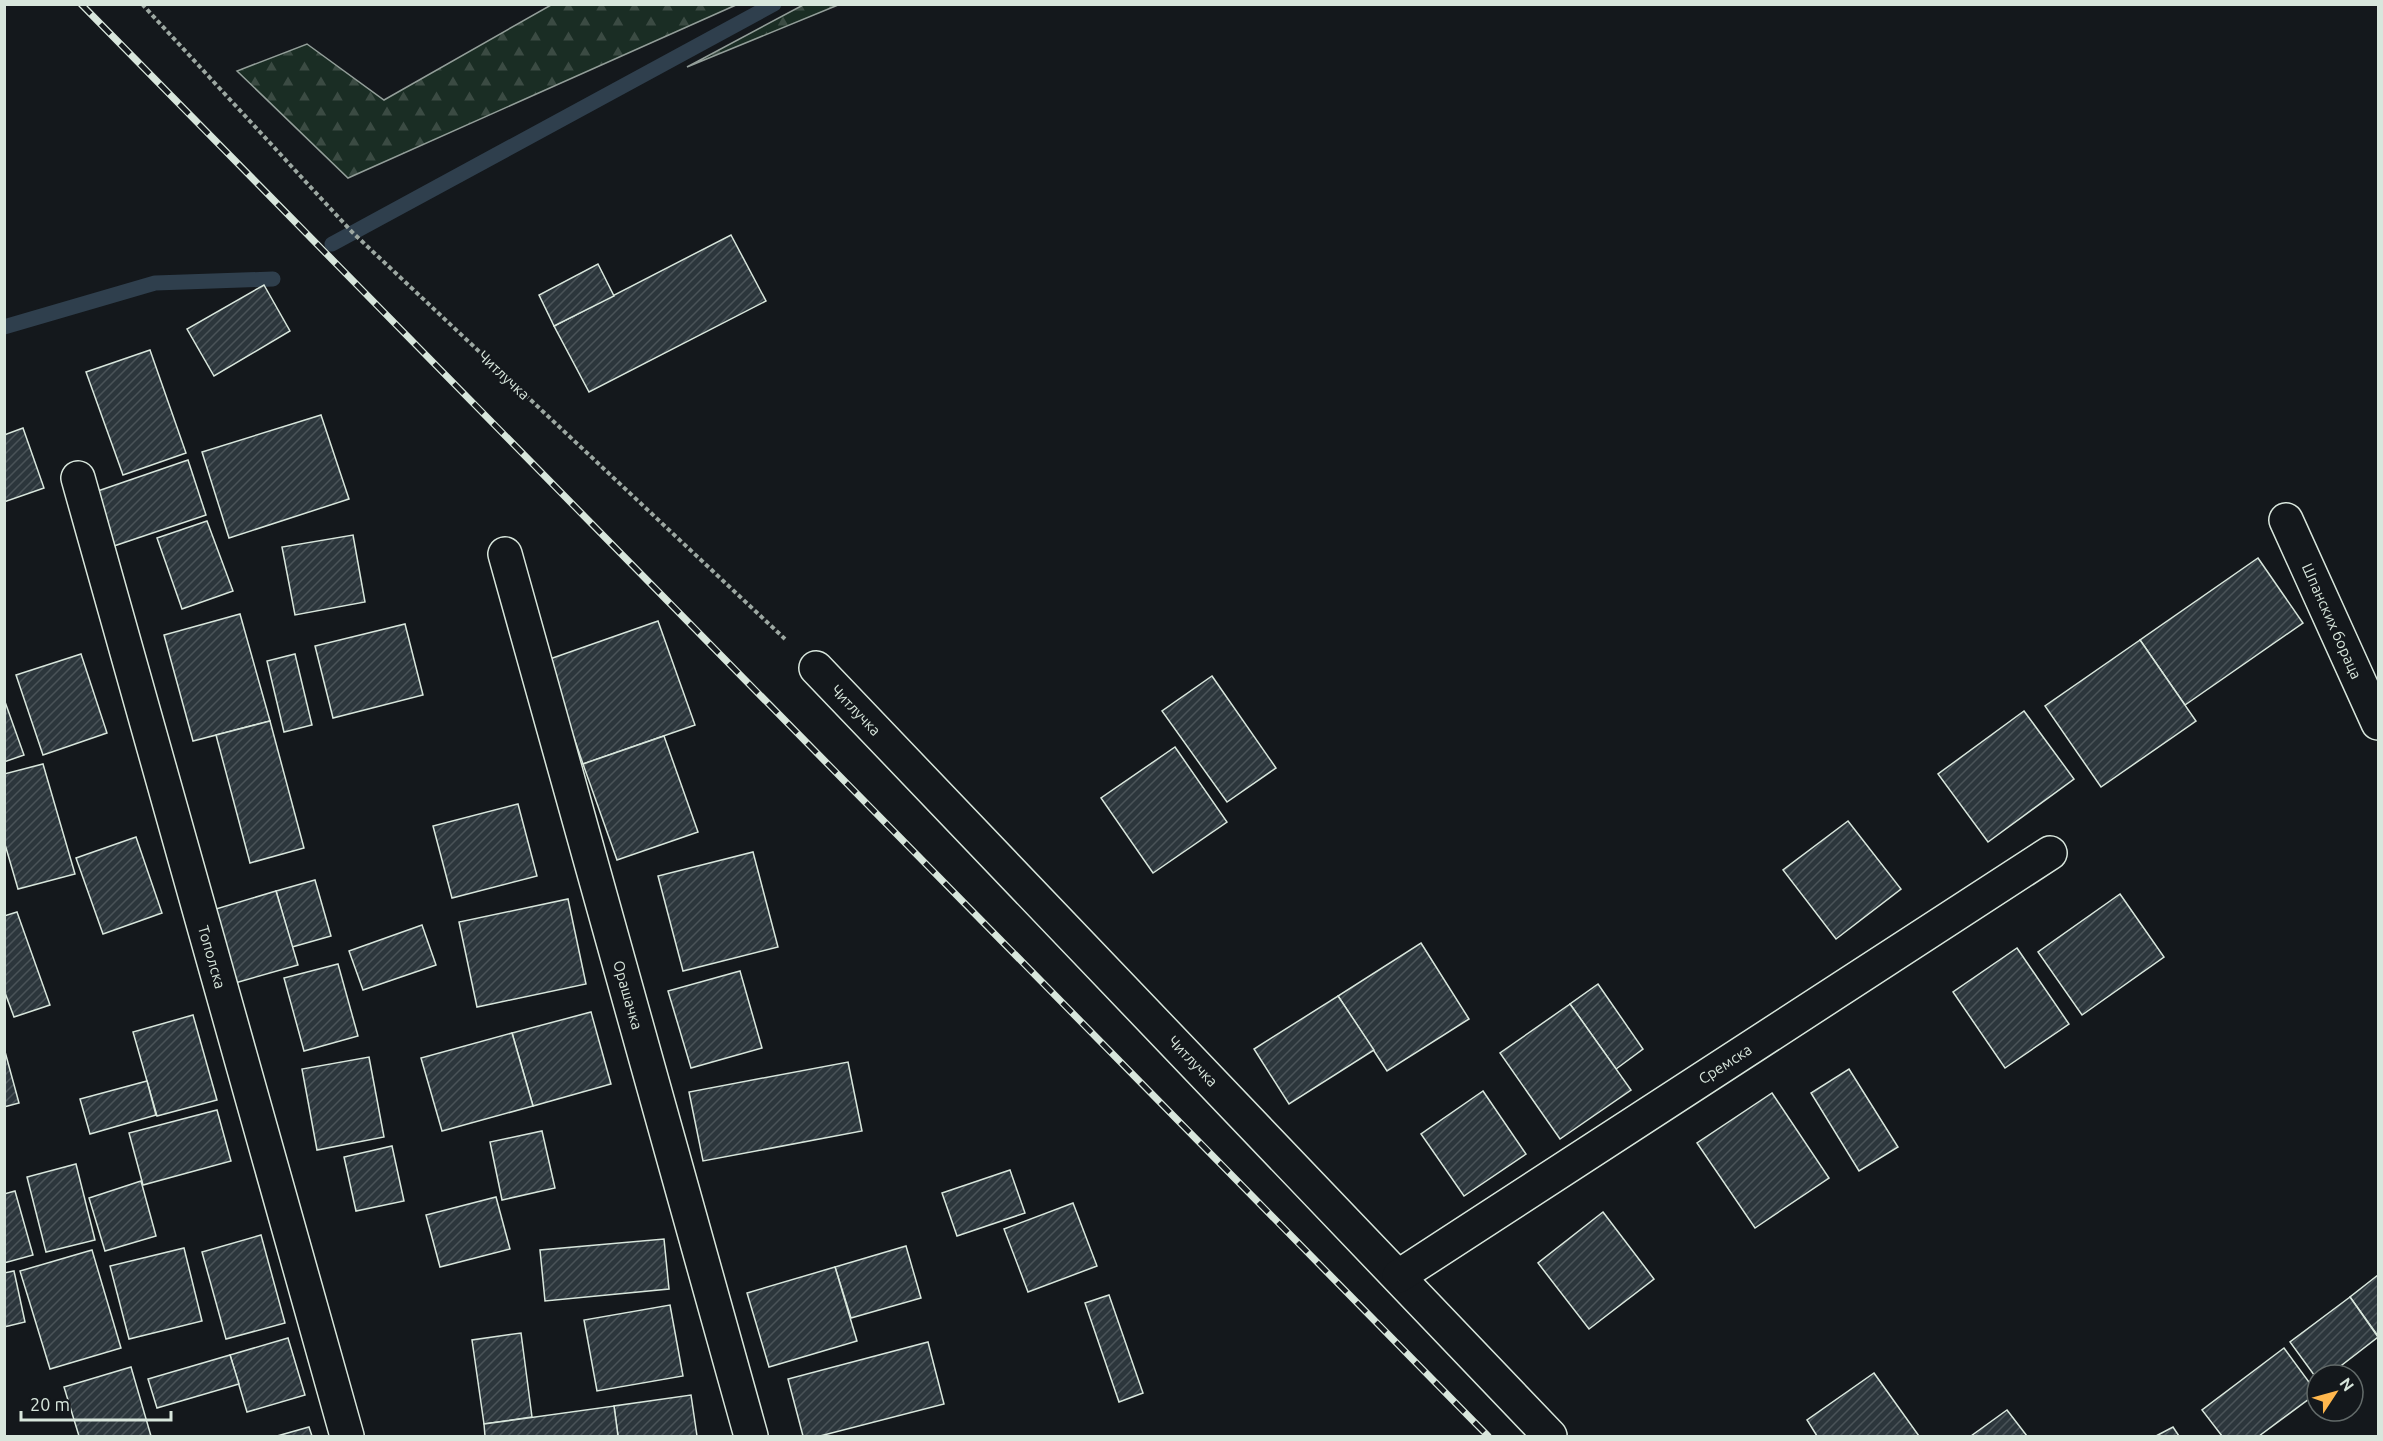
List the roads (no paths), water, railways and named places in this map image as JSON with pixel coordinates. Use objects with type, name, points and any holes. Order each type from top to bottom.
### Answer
[{"type":"street","name":"Тополска","points":[[78,478],[347,1437]]},
{"type":"street","name":"Шпанских бораца","points":[[2286,519],[2379,723]]},
{"type":"street","name":"Орашачка","points":[[505,554],[751,1437]]},
{"type":"street","name":"Читлучка","points":[[816,668],[1399,1276],[1550,1437]]},
{"type":"street","name":"Сремска","points":[[1399,1276],[2050,853]]},
{"type":"waterway","points":[[332,244],[774,4]]},
{"type":"waterway","points":[[4,327],[155,283],[273,279]]},
{"type":"railway","points":[[81,4],[1488,1436]]}]
